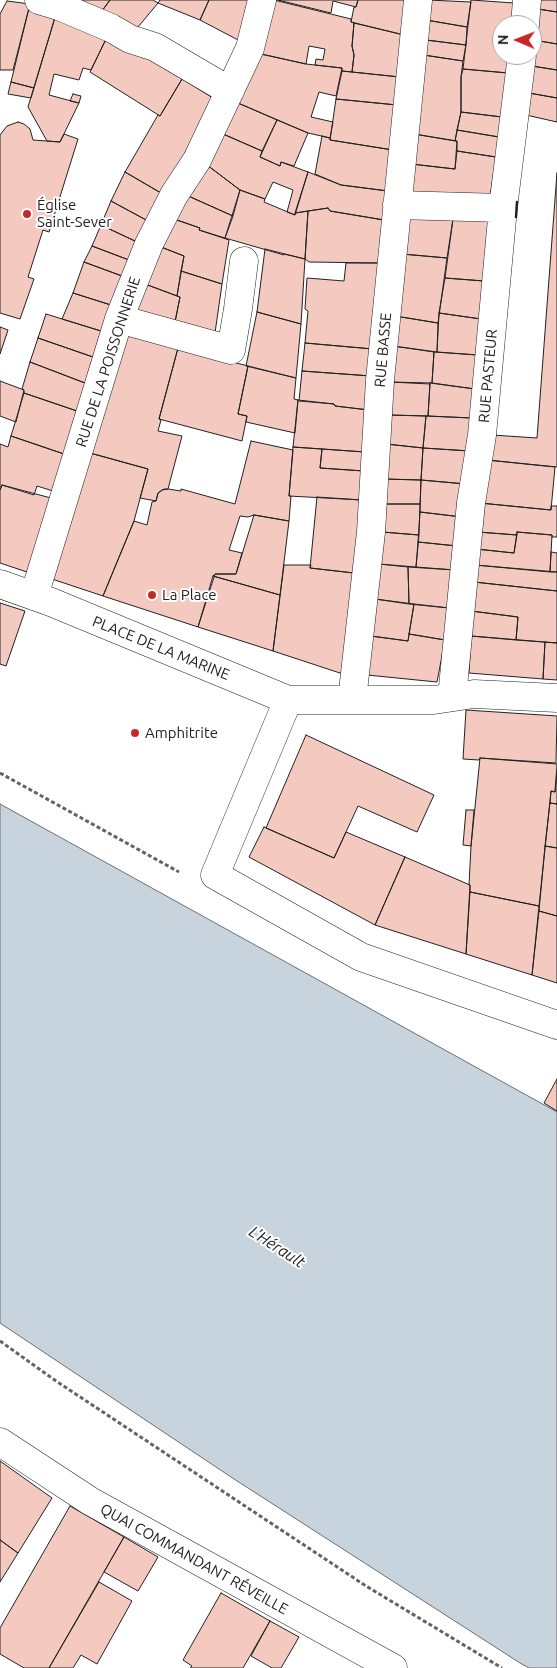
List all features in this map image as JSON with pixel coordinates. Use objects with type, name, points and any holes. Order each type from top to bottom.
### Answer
[{"type":"street","points":[[39,0],[111,28],[130,39],[155,47],[230,91]]},
{"type":"street","name":"RUE DE LA POISSONNERIE","points":[[34,596],[119,318],[149,244],[174,195],[197,160],[250,48],[262,0]]},
{"type":"street","name":"RUE BASSE","points":[[352,700],[370,532],[380,380],[418,0]]},
{"type":"street","points":[[525,15],[527,0]]},
{"type":"street","name":"RUE PASTEUR","points":[[452,697],[472,503],[482,435],[503,208],[521,65]]},
{"type":"street","points":[[397,205],[503,208]]},
{"type":"street","points":[[119,318],[231,350],[244,261]]},
{"type":"street","name":"PLACE DE LA MARINE","points":[[0,584],[34,596],[288,700],[434,700],[474,694],[557,698]]},
{"type":"street","points":[[288,700],[215,875],[361,956],[557,1024]]},
{"type":"street","name":"QUAI COMMANDANT RÉVEILLE","points":[[0,1442],[90,1501],[393,1668]]},
{"type":"path","points":[[0,1341],[56,1381],[366,1586],[502,1668]]},
{"type":"water","name":"L'Hérault","points":[[0,804],[557,1112],[557,1668],[529,1668],[520,1663],[234,1479],[0,1323]]},
{"type":"building","points":[[66,0],[110,0],[99,15]]},
{"type":"building","points":[[110,0],[153,0],[158,3],[133,33],[99,15]]},
{"type":"building","points":[[160,0],[209,0],[200,20],[158,3]]},
{"type":"building","points":[[209,0],[250,0],[240,41],[200,20]]},
{"type":"building","points":[[274,0],[351,19],[351,22],[354,23],[352,72],[342,71],[342,68],[315,65],[316,59],[323,60],[325,49],[309,46],[306,64],[261,54]]},
{"type":"building","points":[[278,0],[358,0],[356,7],[333,1],[331,13]]},
{"type":"building","points":[[358,0],[407,0],[404,35],[351,22],[354,7],[356,7]]},
{"type":"building","points":[[428,0],[471,2],[467,27],[426,20]]},
{"type":"building","points":[[471,0],[514,3],[513,15],[492,15],[492,65],[509,65],[508,73],[463,69]]},
{"type":"building","points":[[538,0],[557,0],[557,12],[538,9]]},
{"type":"building","points":[[7,1],[30,4],[13,70],[0,70],[0,14]]},
{"type":"building","points":[[30,4],[56,14],[34,88],[11,82]]},
{"type":"building","points":[[538,9],[557,12],[557,44],[542,41],[542,15],[537,15]]},
{"type":"building","points":[[56,14],[108,35],[91,70],[83,68],[79,80],[54,74],[49,95],[79,103],[60,142],[47,141],[28,107]]},
{"type":"building","points":[[426,20],[467,27],[466,45],[426,40]]},
{"type":"building","points":[[354,23],[404,35],[400,77],[352,72]]},
{"type":"building","points":[[108,35],[182,79],[160,116],[90,72]]},
{"type":"building","points":[[426,40],[466,45],[463,61],[424,55]]},
{"type":"building","points":[[542,41],[557,44],[557,70],[532,66],[542,65]]},
{"type":"building","points":[[261,54],[306,64],[342,68],[336,96],[319,92],[311,117],[333,122],[330,138],[308,133],[238,103]]},
{"type":"building","points":[[423,55],[463,61],[461,112],[455,141],[414,134]]},
{"type":"building","points":[[532,66],[557,70],[557,98],[529,93]]},
{"type":"building","points":[[463,69],[508,73],[502,117],[461,112],[461,77]]},
{"type":"building","points":[[342,71],[400,77],[397,105],[336,99]]},
{"type":"building","points":[[182,79],[213,98],[184,155],[161,193],[125,172],[158,115],[160,116]]},
{"type":"building","points":[[11,82],[34,88],[31,98],[8,94]]},
{"type":"building","points":[[529,93],[557,98],[557,122],[526,115]]},
{"type":"building","points":[[73,94],[81,96],[79,103],[70,101]]},
{"type":"building","points":[[336,99],[397,105],[393,150],[330,140]]},
{"type":"building","points":[[238,103],[277,120],[262,151],[223,134]]},
{"type":"building","points":[[461,112],[502,117],[499,137],[457,130]]},
{"type":"building","points":[[277,120],[308,133],[294,166],[281,162],[280,166],[260,157]]},
{"type":"building","name":"Église Saint-Sever","points":[[18,122],[30,129],[33,140],[60,142],[64,134],[78,139],[49,232],[43,230],[28,277],[34,279],[20,319],[0,313],[0,135],[7,126]]},
{"type":"building","points":[[457,130],[499,137],[496,157],[457,151],[457,141],[455,141]]},
{"type":"building","points":[[223,134],[262,151],[260,157],[280,166],[281,162],[308,172],[295,215],[287,212],[293,190],[273,182],[265,199],[240,190],[207,165]]},
{"type":"building","points":[[414,134],[457,141],[455,169],[411,164]]},
{"type":"building","points":[[322,136],[330,138],[330,140],[393,150],[388,191],[341,185],[315,174]]},
{"type":"building","points":[[457,151],[496,157],[490,197],[409,192],[411,164],[455,169]]},
{"type":"building","points":[[207,165],[240,190],[233,216],[186,195]]},
{"type":"building","points":[[125,172],[161,193],[148,221],[111,201]]},
{"type":"building","points":[[308,172],[341,185],[388,191],[384,220],[330,211],[328,208],[295,213]]},
{"type":"building","points":[[557,173],[557,467],[487,460],[492,435],[537,438]]},
{"type":"building","points":[[240,190],[265,199],[264,202],[295,215],[295,213],[308,211],[305,259],[225,238]]},
{"type":"building","points":[[186,195],[233,216],[225,238],[199,230],[200,228],[174,219]]},
{"type":"building","points":[[111,201],[148,221],[137,242],[101,225]]},
{"type":"building","points":[[328,208],[330,211],[384,220],[380,263],[309,262],[305,259],[308,211]]},
{"type":"building","points":[[405,218],[453,219],[447,258],[402,254]]},
{"type":"building","points":[[174,219],[229,240],[222,284],[181,271],[184,256],[161,247]]},
{"type":"building","points":[[453,219],[489,219],[484,281],[445,278]]},
{"type":"building","points":[[101,225],[137,242],[129,260],[92,246]]},
{"type":"building","points":[[92,246],[129,260],[122,276],[84,262]]},
{"type":"building","points":[[161,247],[184,256],[177,296],[145,284]]},
{"type":"building","points":[[265,249],[305,259],[301,324],[257,312]]},
{"type":"building","points":[[402,254],[447,258],[438,323],[395,316]]},
{"type":"building","points":[[84,262],[122,276],[111,305],[73,293]]},
{"type":"building","points":[[346,263],[380,263],[373,349],[305,343],[308,311],[305,309],[307,278],[344,281]]},
{"type":"building","points":[[181,271],[222,284],[215,333],[175,322],[180,297],[177,296]]},
{"type":"building","points":[[445,278],[484,281],[481,319],[439,313]]},
{"type":"building","points":[[145,284],[180,297],[175,322],[134,311]]},
{"type":"building","points":[[73,293],[111,305],[101,331],[62,319]]},
{"type":"building","points":[[257,312],[301,324],[296,378],[246,366]]},
{"type":"building","points":[[439,313],[481,319],[478,355],[437,352]]},
{"type":"building","points":[[46,314],[101,331],[93,357],[38,338]]},
{"type":"building","points":[[395,316],[438,323],[437,352],[393,346]]},
{"type":"building","points":[[0,327],[8,330],[0,354]]},
{"type":"building","points":[[125,333],[178,348],[159,419],[161,420],[158,431],[182,436],[168,489],[158,493],[156,501],[140,498],[148,469],[90,453]]},
{"type":"building","points":[[38,338],[93,357],[85,383],[30,362]]},
{"type":"building","points":[[305,343],[373,349],[371,376],[302,371]]},
{"type":"building","points":[[393,346],[434,352],[432,383],[390,382]]},
{"type":"building","points":[[178,348],[248,366],[238,414],[247,416],[242,441],[159,419]]},
{"type":"building","points":[[434,352],[478,355],[475,389],[432,383]]},
{"type":"building","points":[[30,362],[85,383],[77,411],[24,393],[22,389]]},
{"type":"building","points":[[248,366],[296,378],[294,399],[298,400],[295,433],[246,422],[247,416],[238,414]]},
{"type":"building","points":[[302,371],[371,376],[369,410],[299,401]]},
{"type":"building","points":[[0,381],[24,390],[16,422],[0,416]]},
{"type":"building","points":[[390,382],[430,384],[428,416],[388,415]]},
{"type":"building","points":[[430,383],[475,389],[472,418],[428,416]]},
{"type":"building","points":[[24,393],[77,411],[64,454],[11,436]]},
{"type":"building","points":[[298,400],[369,410],[365,452],[293,447]]},
{"type":"building","points":[[388,415],[426,416],[423,448],[386,444]]},
{"type":"building","points":[[426,416],[472,418],[470,451],[423,448]]},
{"type":"building","points":[[11,436],[64,454],[53,491],[37,486],[34,495],[2,485],[0,490],[0,444],[8,447]]},
{"type":"building","points":[[251,441],[293,450],[289,521],[254,515],[248,517],[240,516],[229,550],[242,553],[236,574],[215,574],[198,627],[103,596],[134,521],[147,525],[152,502],[156,501],[158,493],[162,490],[181,491],[181,489],[235,504]]},
{"type":"building","points":[[386,444],[423,448],[421,480],[384,479]]},
{"type":"building","points":[[293,447],[322,449],[320,468],[364,471],[362,500],[289,496]]},
{"type":"building","points":[[423,448],[470,451],[466,484],[421,480]]},
{"type":"building","points":[[322,449],[365,452],[364,471],[320,468]]},
{"type":"building","points":[[90,453],[148,469],[134,521],[103,596],[52,579]]},
{"type":"building","points":[[487,460],[555,467],[551,510],[480,503]]},
{"type":"building","points":[[384,479],[421,480],[420,504],[384,504]]},
{"type":"building","points":[[421,480],[466,484],[462,517],[420,512]]},
{"type":"building","points":[[2,485],[51,498],[27,572],[0,563],[0,490]]},
{"type":"building","points":[[317,497],[362,500],[354,573],[310,568]]},
{"type":"building","points":[[480,503],[551,510],[551,506],[557,506],[557,537],[517,532],[517,535],[478,532]]},
{"type":"building","points":[[384,504],[420,504],[419,535],[382,532]]},
{"type":"building","points":[[420,512],[462,517],[457,546],[418,542]]},
{"type":"building","points":[[254,515],[289,521],[280,595],[213,576],[215,574],[236,574]]},
{"type":"building","points":[[382,532],[419,535],[416,567],[379,564]]},
{"type":"building","points":[[478,532],[517,535],[514,553],[476,549]]},
{"type":"building","points":[[517,532],[552,535],[550,572],[475,565],[476,549],[514,553]]},
{"type":"building","points":[[418,542],[457,546],[455,570],[416,567]]},
{"type":"building","points":[[551,552],[557,553],[557,572],[550,572]]},
{"type":"building","points":[[379,564],[408,567],[409,604],[375,599]]},
{"type":"building","points":[[284,565],[311,565],[310,568],[354,573],[343,674],[273,651]]},
{"type":"building","points":[[475,565],[557,572],[557,591],[474,582]]},
{"type":"building","points":[[408,567],[455,570],[449,608],[409,604]]},
{"type":"building","points":[[213,576],[280,595],[273,651],[198,627]]},
{"type":"building","points":[[474,582],[557,591],[557,643],[516,640],[518,617],[471,611]]},
{"type":"building","points":[[375,599],[414,604],[408,641],[371,636]]},
{"type":"building","points":[[0,603],[25,611],[6,666],[0,664]]},
{"type":"building","points":[[414,604],[449,608],[445,640],[409,634]]},
{"type":"building","points":[[471,611],[518,617],[516,640],[471,636]]},
{"type":"building","points":[[409,634],[445,640],[437,682],[367,675],[371,636],[408,641]]},
{"type":"building","points":[[471,636],[545,642],[543,679],[469,673]]},
{"type":"building","points":[[545,642],[557,643],[557,680],[543,679]]},
{"type":"building","points":[[466,710],[557,716],[556,763],[480,758],[479,760],[463,759]]},
{"type":"building","points":[[306,735],[434,795],[417,832],[358,806],[334,858],[266,828]]},
{"type":"building","points":[[480,758],[557,764],[555,792],[551,791],[539,906],[470,892],[471,846]]},
{"type":"building","points":[[557,773],[557,804],[550,803],[551,791],[555,792]]},
{"type":"building","points":[[550,803],[557,804],[557,848],[545,846]]},
{"type":"building","points":[[466,810],[474,810],[471,846],[463,845]]},
{"type":"building","points":[[264,827],[334,858],[346,832],[405,857],[375,925],[249,857]]},
{"type":"building","points":[[545,846],[557,848],[557,916],[539,911]]},
{"type":"building","points":[[405,857],[470,885],[466,954],[375,925]]},
{"type":"building","points":[[470,892],[539,906],[532,975],[466,954]]},
{"type":"building","points":[[539,911],[557,916],[557,983],[532,975]]},
{"type":"building","points":[[557,1079],[557,1111],[544,1103]]},
{"type":"building","points":[[0,1461],[52,1498],[18,1553],[0,1540]]},
{"type":"building","points":[[70,1506],[124,1537],[49,1668],[24,1668],[0,1654],[0,1628]]},
{"type":"building","points":[[124,1537],[158,1557],[138,1591],[104,1572]]},
{"type":"building","points":[[0,1540],[18,1553],[0,1582]]},
{"type":"building","points":[[99,1582],[132,1601],[97,1664],[81,1655],[73,1668],[49,1668]]},
{"type":"building","points":[[221,1593],[270,1621],[243,1668],[190,1668],[192,1666],[183,1660]]},
{"type":"building","points":[[270,1621],[299,1637],[281,1668],[272,1668],[251,1656]]},
{"type":"wall","points":[[516,217],[517,202]]},
{"type":"place","name":"Église Saint-Sever","points":[[27,214]]},
{"type":"place","name":"La Place","points":[[152,595]]},
{"type":"place","name":"Amphitrite","points":[[135,733]]}]
